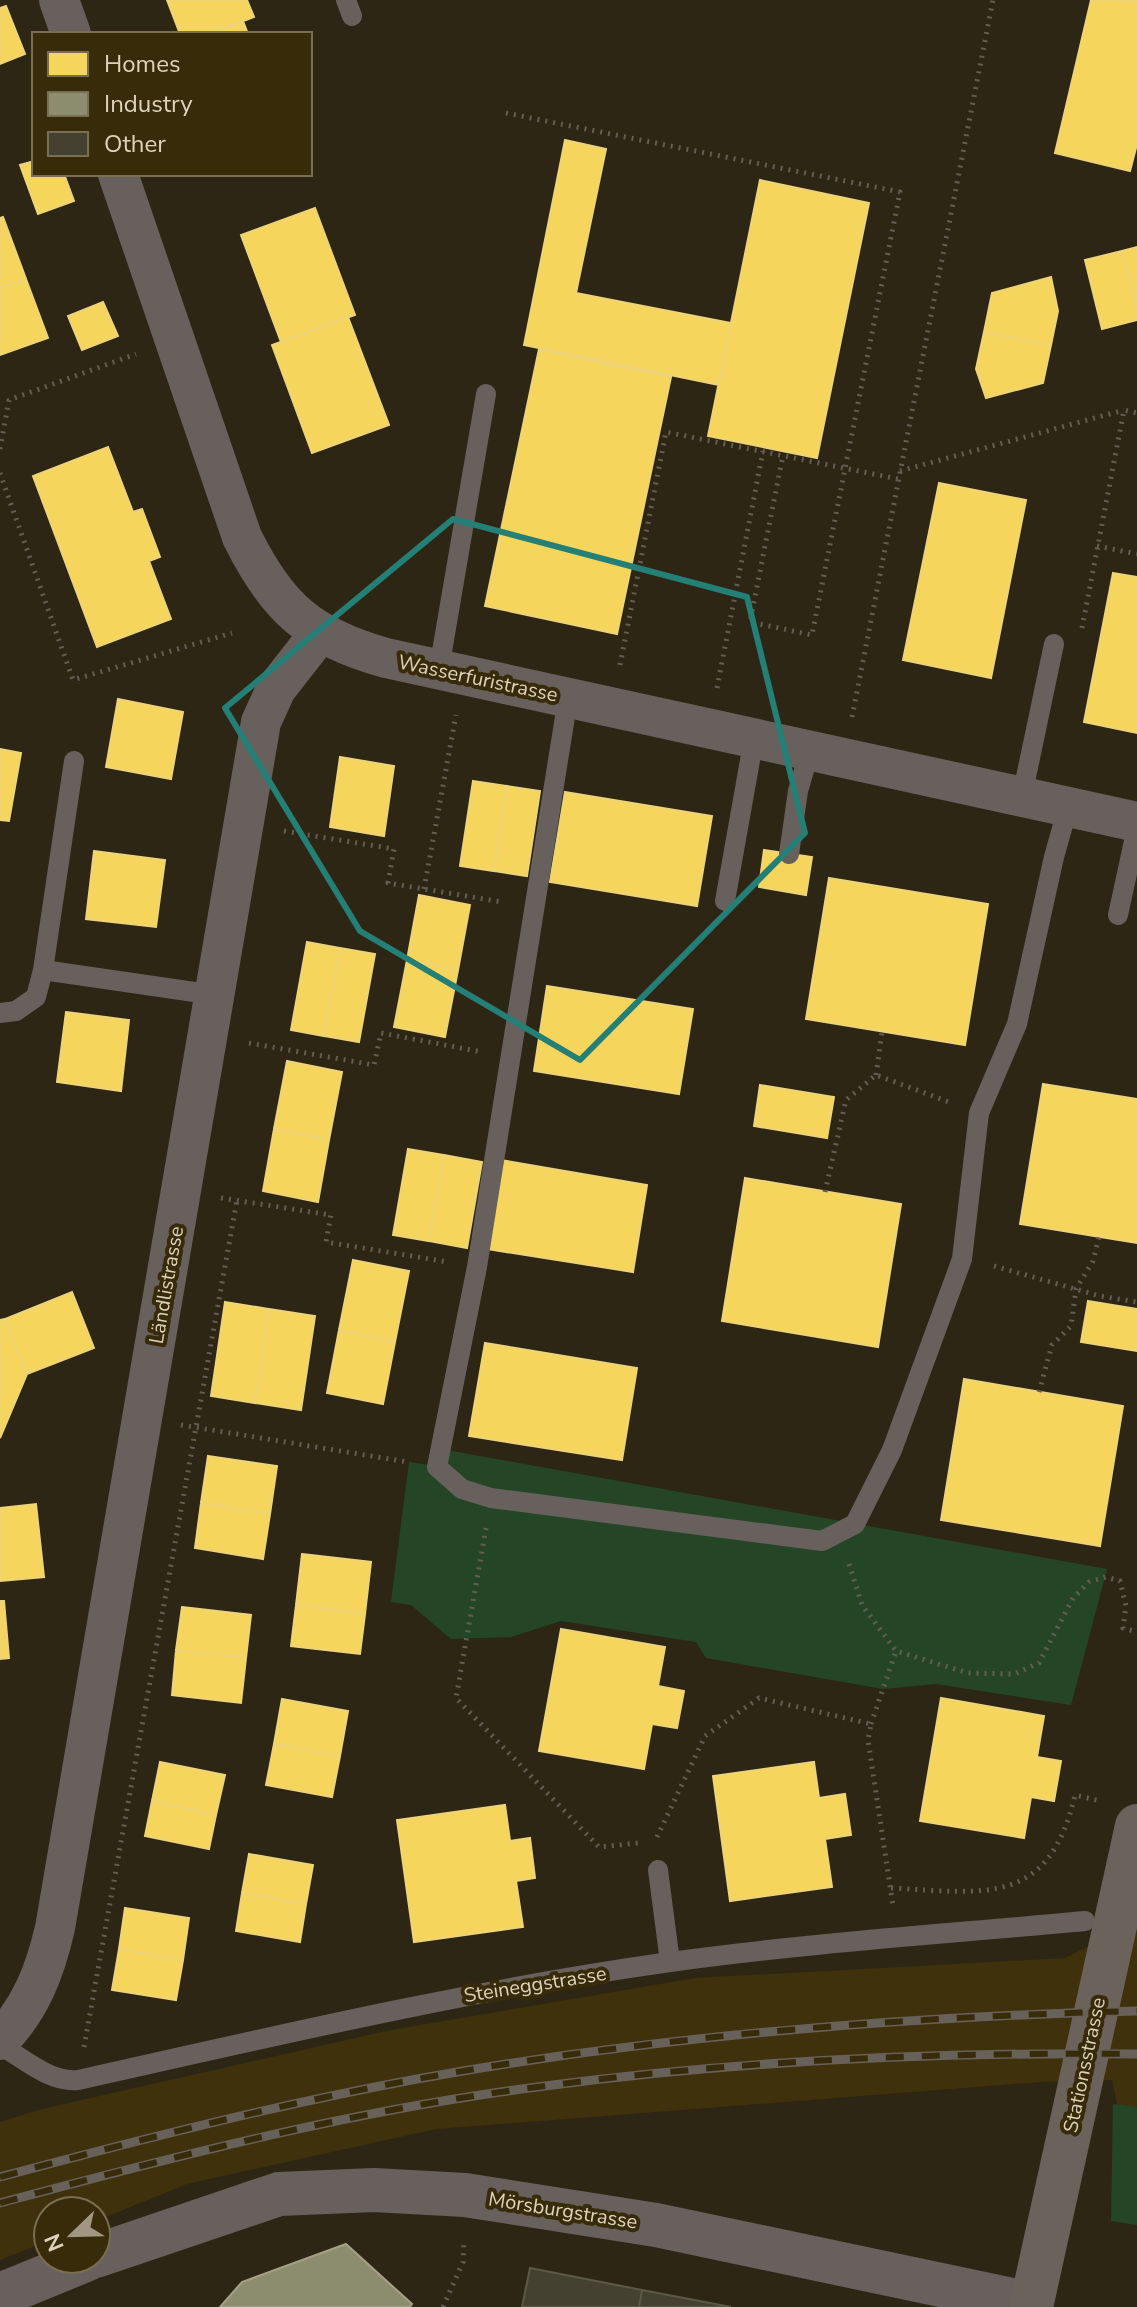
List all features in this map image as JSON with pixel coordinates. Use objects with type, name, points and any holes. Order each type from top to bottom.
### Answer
[{"type":"main road","name":"Stationsstrasse","points":[[1039,2306],[1120,1814]]},
{"type":"street","points":[[59,0],[70,32]]},
{"type":"street","name":"Wasserfuristrasse","points":[[119,176],[231,510],[254,561],[280,599],[319,634],[357,650],[451,672],[1022,796],[1137,824]]},
{"type":"street","name":"Ländlistrasse","points":[[50,1953],[257,742],[268,704],[290,669],[319,634]]},
{"type":"street","name":"Steineggstrasse","points":[[0,2042],[24,2011],[42,1977],[50,1953]]},
{"type":"street","name":"Mörsburgstrasse","points":[[112,2251],[279,2194],[374,2190],[465,2195],[656,2225],[1039,2306]]},
{"type":"street","points":[[0,2295],[49,2275]]},
{"type":"lane","points":[[451,672],[486,394]]},
{"type":"lane","points":[[1022,796],[1054,644]]},
{"type":"lane","points":[[568,698],[477,1267],[437,1467],[462,1489],[491,1498],[822,1541],[855,1524],[892,1450],[962,1259],[979,1113],[1017,1024],[1068,807]]},
{"type":"lane","points":[[725,901],[754,738]]},
{"type":"lane","points":[[789,854],[798,791],[827,754]]},
{"type":"lane","points":[[0,1013],[16,1011],[36,997],[43,970],[74,761]]},
{"type":"lane","points":[[1118,915],[1137,824]]},
{"type":"lane","points":[[43,970],[215,995]]},
{"type":"lane","points":[[658,1870],[670,1962]]},
{"type":"lane","name":"Steineggstrasse","points":[[0,2042],[53,2076],[78,2080],[448,1998],[670,1962],[897,1937],[1085,1921]]},
{"type":"path","points":[[827,754],[900,471],[993,0]]},
{"type":"path","points":[[506,113],[900,192],[812,635],[750,622],[783,455]]},
{"type":"path","points":[[0,449],[9,400],[175,340]]},
{"type":"path","points":[[900,471],[1124,410],[1137,413]]},
{"type":"path","points":[[1124,410],[1097,546],[1137,554]]},
{"type":"path","points":[[612,707],[666,432],[898,479]]},
{"type":"path","points":[[709,728],[763,451]]},
{"type":"path","points":[[0,473],[73,680],[232,633]]},
{"type":"path","points":[[424,889],[451,672]]},
{"type":"path","points":[[244,825],[394,849],[388,883],[534,908]]},
{"type":"path","points":[[825,1192],[846,1100],[876,1075],[882,1032]]},
{"type":"path","points":[[209,1035],[374,1065],[381,1033],[510,1057]]},
{"type":"path","points":[[876,1075],[979,1113]]},
{"type":"path","points":[[182,1192],[331,1215],[326,1242],[477,1267]]},
{"type":"path","points":[[78,2080],[237,1200]]},
{"type":"path","points":[[1039,1392],[1052,1345],[1071,1326],[1076,1289],[1093,1261],[1099,1237]]},
{"type":"path","points":[[962,1259],[1100,1296],[1137,1302]]},
{"type":"path","points":[[143,1419],[437,1467]]},
{"type":"path","points":[[491,1498],[456,1698],[599,1847],[654,1842]]},
{"type":"path","points":[[822,1541],[850,1565],[862,1605],[896,1651],[968,1673],[1014,1674],[1039,1663],[1073,1598],[1089,1582],[1106,1577],[1120,1581],[1126,1606],[1123,1628],[1137,1632]]},
{"type":"path","points":[[896,1651],[868,1740],[897,1937]]},
{"type":"path","points":[[658,1870],[654,1842],[705,1736],[759,1698],[871,1724]]},
{"type":"path","points":[[891,1888],[981,1892],[1036,1871],[1056,1850],[1067,1827],[1075,1795],[1120,1814]]},
{"type":"path","points":[[443,2307],[463,2262],[465,2195]]},
{"type":"highlighted area","points":[[453,519],[747,597],[805,833],[580,1060],[360,931],[225,708]]},
{"type":"shaded area","points":[[1137,1922],[1137,2196],[1112,2080],[1042,2082],[436,2129],[187,2184],[112,2214],[112,2195],[32,2195],[32,2247],[0,2260],[0,2122],[42,2109],[391,2030],[695,1978],[1065,1958]]},
{"type":"green space","points":[[441,1449],[1107,1569],[1071,1705],[936,1684],[883,1689],[706,1658],[696,1642],[561,1621],[511,1637],[451,1639],[411,1605],[391,1602],[409,1462],[436,1466]]},
{"type":"green space","points":[[1113,2104],[1137,2107],[1137,2225],[1111,2221]]},
{"type":"building: Homes","points":[[167,0],[247,0],[254,17],[215,32],[179,32]]},
{"type":"building: Homes","points":[[1091,0],[1137,0],[1137,144],[1130,171],[1055,153]]},
{"type":"building: Homes","points":[[6,6],[25,54],[0,64],[0,8]]},
{"type":"building: Homes","points":[[243,21],[247,32],[215,32]]},
{"type":"building: Homes","points":[[565,140],[606,149],[576,293],[731,323],[719,385],[524,345]]},
{"type":"building: Homes","points":[[32,162],[32,176],[65,176],[74,201],[38,214],[20,165]]},
{"type":"building: Homes","points":[[760,180],[869,203],[817,458],[708,436]]},
{"type":"building: Homes","points":[[315,208],[355,315],[281,342],[241,235]]},
{"type":"building: Homes","points":[[3,217],[26,279],[0,288],[0,218]]},
{"type":"building: Homes","points":[[1137,247],[1137,310],[1122,251]]},
{"type":"building: Homes","points":[[1122,251],[1137,320],[1102,329],[1085,260]]},
{"type":"building: Homes","points":[[1051,277],[1058,311],[1051,345],[984,332],[992,293]]},
{"type":"building: Homes","points":[[26,279],[48,338],[0,355],[0,288]]},
{"type":"building: Homes","points":[[103,302],[118,336],[82,350],[68,316]]},
{"type":"building: Homes","points":[[348,317],[389,425],[312,453],[272,345]]},
{"type":"building: Homes","points":[[984,332],[1051,345],[1043,383],[986,398],[976,369]]},
{"type":"building: Homes","points":[[539,349],[671,377],[617,634],[485,606]]},
{"type":"building: Homes","points":[[108,447],[133,512],[142,509],[160,557],[149,561],[171,619],[97,647],[33,476]]},
{"type":"building: Homes","points":[[939,483],[1026,500],[991,678],[903,660]]},
{"type":"building: Homes","points":[[1113,573],[1137,577],[1137,733],[1084,722]]},
{"type":"building: Homes","points":[[118,699],[183,712],[171,779],[106,767]]},
{"type":"building: Homes","points":[[0,749],[21,753],[9,821],[0,820]]},
{"type":"building: Homes","points":[[340,757],[394,766],[384,836],[330,827]]},
{"type":"building: Homes","points":[[473,781],[507,786],[494,871],[460,866]]},
{"type":"building: Homes","points":[[507,786],[540,791],[527,876],[494,871]]},
{"type":"building: Homes","points":[[565,792],[712,816],[697,906],[550,882]]},
{"type":"building: Homes","points":[[764,850],[812,857],[806,895],[759,887]]},
{"type":"building: Homes","points":[[94,851],[165,860],[156,927],[86,919]]},
{"type":"building: Homes","points":[[829,878],[988,904],[965,1045],[806,1019]]},
{"type":"building: Homes","points":[[419,895],[470,905],[458,970],[407,960]]},
{"type":"building: Homes","points":[[307,942],[340,948],[324,1036],[291,1030]]},
{"type":"building: Homes","points":[[340,948],[375,954],[359,1042],[324,1036]]},
{"type":"building: Homes","points":[[407,960],[458,970],[445,1037],[394,1027]]},
{"type":"building: Homes","points":[[547,986],[693,1009],[679,1094],[534,1071]]},
{"type":"building: Homes","points":[[66,1012],[129,1020],[121,1091],[57,1082]]},
{"type":"building: Homes","points":[[287,1061],[342,1072],[329,1140],[274,1129]]},
{"type":"building: Homes","points":[[1043,1084],[1137,1099],[1137,1243],[1020,1224]]},
{"type":"building: Homes","points":[[760,1085],[834,1097],[827,1138],[754,1126]]},
{"type":"building: Homes","points":[[274,1129],[329,1140],[318,1202],[263,1191]]},
{"type":"building: Homes","points":[[408,1149],[444,1155],[429,1241],[393,1235]]},
{"type":"building: Homes","points":[[444,1155],[482,1162],[467,1248],[429,1241]]},
{"type":"building: Homes","points":[[501,1160],[647,1185],[633,1272],[487,1249]]},
{"type":"building: Homes","points":[[745,1178],[901,1204],[878,1347],[722,1321]]},
{"type":"building: Homes","points":[[353,1260],[409,1271],[395,1342],[339,1330]]},
{"type":"building: Homes","points":[[72,1292],[94,1348],[27,1374],[5,1319]]},
{"type":"building: Homes","points":[[1088,1301],[1137,1309],[1137,1351],[1081,1342]]},
{"type":"building: Homes","points":[[225,1302],[269,1309],[255,1403],[211,1396]]},
{"type":"building: Homes","points":[[269,1309],[315,1316],[301,1410],[255,1403]]},
{"type":"building: Homes","points":[[5,1319],[27,1374],[0,1438],[0,1320]]},
{"type":"building: Homes","points":[[339,1330],[395,1342],[383,1404],[327,1393]]},
{"type":"building: Homes","points":[[485,1343],[637,1368],[622,1460],[469,1436]]},
{"type":"building: Homes","points":[[964,1379],[1123,1406],[1100,1546],[941,1520]]},
{"type":"building: Homes","points":[[208,1456],[277,1466],[270,1514],[201,1503]]},
{"type":"building: Homes","points":[[201,1503],[270,1514],[263,1559],[195,1548]]},
{"type":"building: Homes","points":[[36,1504],[44,1577],[0,1581],[0,1508]]},
{"type":"building: Homes","points":[[302,1554],[371,1562],[365,1614],[296,1605]]},
{"type":"building: Homes","points":[[0,1601],[4,1601],[9,1658],[0,1659]]},
{"type":"building: Homes","points":[[296,1605],[365,1614],[360,1654],[291,1646]]},
{"type":"building: Homes","points":[[182,1607],[251,1615],[246,1658],[176,1650]]},
{"type":"building: Homes","points":[[561,1629],[665,1647],[658,1686],[684,1691],[677,1728],[652,1724],[644,1769],[539,1751]]},
{"type":"building: Homes","points":[[176,1650],[246,1658],[241,1703],[172,1695]]},
{"type":"building: Homes","points":[[941,1698],[1044,1716],[1037,1757],[1061,1761],[1054,1801],[1031,1797],[1024,1838],[920,1821]]},
{"type":"building: Homes","points":[[282,1699],[348,1711],[340,1756],[274,1744]]},
{"type":"building: Homes","points":[[274,1744],[340,1756],[332,1797],[266,1785]]},
{"type":"building: Homes","points":[[160,1762],[225,1775],[216,1815],[152,1801]]},
{"type":"building: Homes","points":[[814,1762],[819,1798],[845,1794],[851,1835],[825,1839],[832,1887],[730,1901],[713,1776]]},
{"type":"building: Homes","points":[[152,1801],[216,1815],[209,1849],[145,1836]]},
{"type":"building: Homes","points":[[505,1805],[510,1841],[530,1838],[535,1878],[516,1881],[523,1927],[414,1942],[397,1820]]},
{"type":"building: Homes","points":[[249,1854],[313,1865],[306,1904],[242,1893]]},
{"type":"building: Homes","points":[[242,1893],[306,1904],[300,1942],[236,1931]]},
{"type":"building: Homes","points":[[125,1908],[189,1918],[183,1960],[119,1949]]},
{"type":"building: Homes","points":[[119,1949],[183,1960],[176,2000],[112,1990]]},
{"type":"building: Industry","points":[[346,2244],[412,2304],[410,2307],[220,2307],[242,2282]]},
{"type":"building: Other","points":[[530,2268],[642,2290],[639,2307],[522,2307]]},
{"type":"building: Other","points":[[642,2290],[731,2307],[639,2307]]},
{"type":"railway","points":[[0,2177],[259,2112],[364,2089],[506,2064],[776,2031],[956,2018],[1137,2011]]},
{"type":"railway","points":[[0,2203],[338,2120],[545,2086],[766,2064],[988,2054],[1137,2054]]}]
